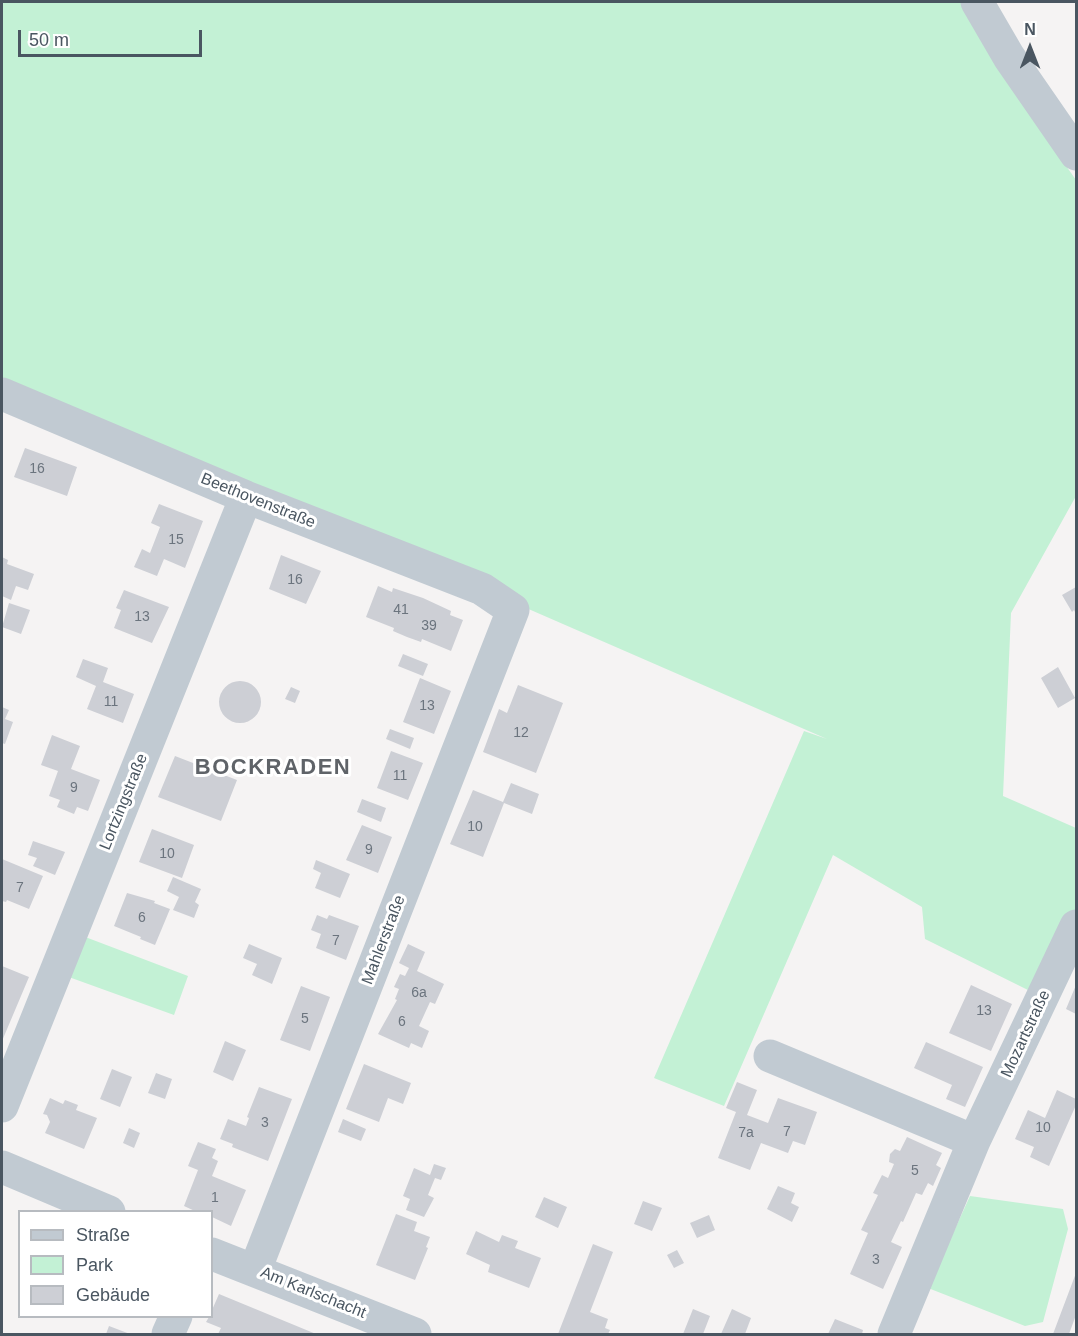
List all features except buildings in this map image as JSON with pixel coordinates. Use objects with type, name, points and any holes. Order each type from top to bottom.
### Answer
[{"type":"street","points":[[977,2],[1009,57],[1077,153]]},
{"type":"street","name":"Beethovenstraße","points":[[2,396],[246,498],[482,589],[513,610]]},
{"type":"street","name":"Lortzingstraße","points":[[2,1106],[246,498]]},
{"type":"street","name":"Mahlerstraße","points":[[255,1270],[513,610]]},
{"type":"street","name":"Mozartstraße","points":[[894,1335],[974,1141],[1077,926]]},
{"type":"street","points":[[770,1056],[974,1141]]},
{"type":"street","points":[[2,1167],[104,1210]]},
{"type":"street","name":"Am Karlschacht","points":[[213,1254],[415,1335]]},
{"type":"street","points":[[168,1335],[176,1318]]},
{"type":"green space","points":[[2,2],[965,2],[1006,80],[1076,180],[1076,496],[1011,613],[1003,796],[1076,828],[1076,917],[1032,992],[925,939],[922,907],[833,855],[724,1106],[654,1078],[804,731],[827,739],[517,604],[2,385]]},
{"type":"green space","points":[[80,935],[188,976],[174,1015],[66,976]]},
{"type":"green space","points":[[970,1196],[1063,1209],[1068,1229],[1043,1322],[1025,1326],[928,1288]]},
{"type":"district","name":"BOCKRADEN","points":[[273,768]]}]
